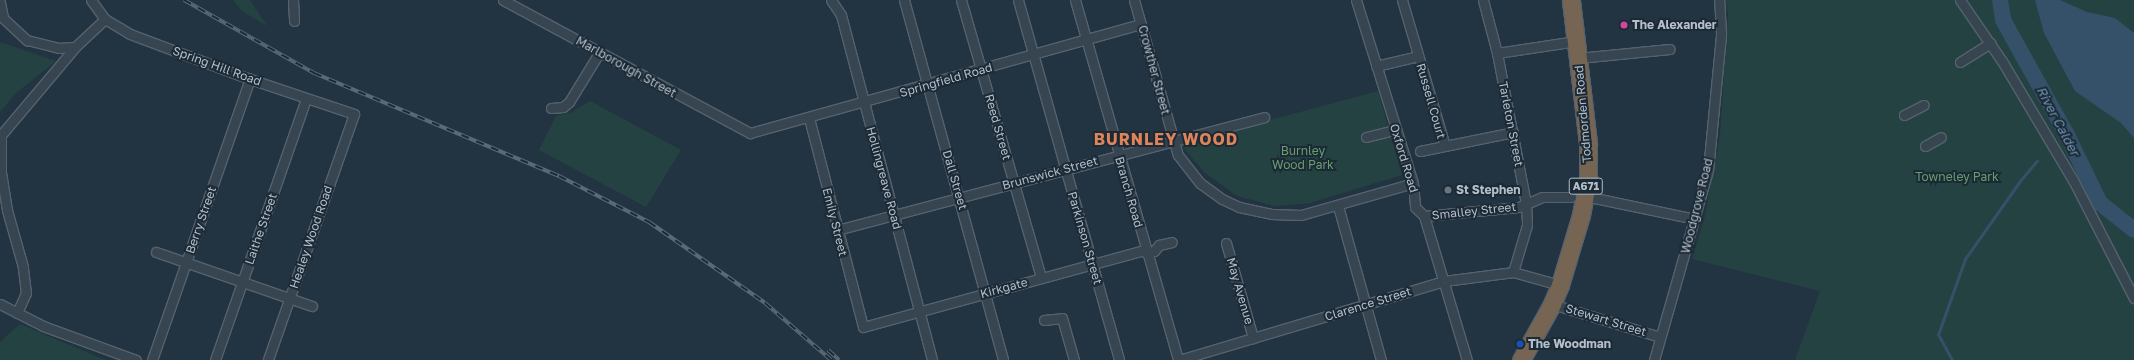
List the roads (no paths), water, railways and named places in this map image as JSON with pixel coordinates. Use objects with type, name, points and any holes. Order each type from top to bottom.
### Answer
[{"type":"highway","name":"Todmorden Road","points":[[1521,360],[1552,304],[1560,285],[1578,196],[1589,162],[1571,0]]},
{"type":"street","name":"Spring Hill Road","points":[[91,0],[105,19],[130,34],[250,79],[354,114]]},
{"type":"street","points":[[293,0],[294,21]]},
{"type":"street","name":"Marlborough Street","points":[[503,0],[750,133]]},
{"type":"street","name":"Hollingreave Road","points":[[831,0],[841,15],[932,360]]},
{"type":"street","name":"Dall Street","points":[[904,0],[960,197],[1003,360]]},
{"type":"street","name":"Reed Street","points":[[961,0],[1041,278]]},
{"type":"street","name":"Parkinson Street","points":[[1018,0],[1119,360]]},
{"type":"street","name":"Branch Road","points":[[1075,0],[1118,155],[1178,360]]},
{"type":"street","name":"Crowther Street","points":[[1134,0],[1178,155],[1200,183],[1222,199],[1239,206],[1271,214],[1301,215],[1338,206],[1413,183]]},
{"type":"street","name":"Oxford Road","points":[[1356,0],[1395,130],[1413,183],[1415,207],[1424,216],[1467,360]]},
{"type":"street","name":"Russell Court","points":[[1402,0],[1445,146]]},
{"type":"street","name":"Tarleton Street","points":[[1483,0],[1497,54],[1526,204],[1527,225],[1513,272]]},
{"type":"street","name":"Woodgrove Road","points":[[1654,360],[1708,170],[1714,126],[1721,34],[1719,0]]},
{"type":"street","points":[[1960,0],[1990,43],[2073,180],[2134,298]]},
{"type":"street","points":[[0,2],[3,18],[27,40],[58,48],[75,47]]},
{"type":"street","points":[[17,313],[26,293],[23,267],[6,210],[1,173],[1,135],[75,47],[105,19]]},
{"type":"street","name":"Springfield Road","points":[[750,133],[864,103],[1086,41],[1141,24]]},
{"type":"street","points":[[1497,54],[1576,41]]},
{"type":"street","points":[[1960,62],[1990,43]]},
{"type":"street","points":[[1578,58],[1670,49]]},
{"type":"street","points":[[551,108],[563,108],[569,102],[599,53]]},
{"type":"street","name":"Russell Court","points":[[1376,66],[1418,56]]},
{"type":"street","name":"Berry Street","points":[[152,360],[250,79]]},
{"type":"street","name":"Laithe Street","points":[[215,360],[306,98]]},
{"type":"street","points":[[1904,115],[1924,105]]},
{"type":"street","name":"Healey Wood Road","points":[[268,360],[354,114]]},
{"type":"street","name":"Brunswick Street","points":[[837,230],[1264,117]]},
{"type":"street","name":"Emily Street","points":[[809,118],[863,327]]},
{"type":"street","points":[[1366,137],[1395,130]]},
{"type":"street","points":[[1420,151],[1513,132]]},
{"type":"street","points":[[1925,146],[1941,137]]},
{"type":"street","name":"Smalley Street","points":[[1424,216],[1526,204],[1542,197],[1578,196],[1695,219]]},
{"type":"street","points":[[1338,206],[1381,360]]},
{"type":"street","name":"Kirkgate","points":[[863,327],[920,310],[1092,264],[1154,251],[1159,245],[1172,242]]},
{"type":"street","name":"May Avenue","points":[[1226,243],[1253,338]]},
{"type":"street","points":[[156,252],[312,306]]},
{"type":"street","name":"Clarence Street","points":[[1178,360],[1444,281],[1513,272],[1560,285]]},
{"type":"street","points":[[0,304],[43,326],[136,360]]},
{"type":"street","name":"Stewart Street","points":[[1552,304],[1660,337]]},
{"type":"street","points":[[1044,320],[1062,318],[1074,360]]},
{"type":"water","points":[[2035,0],[2060,0],[2087,12],[2115,18],[2134,33],[2134,138],[2121,123],[2075,91],[2044,33]]},
{"type":"waterway","name":"River Calder","points":[[2000,0],[2003,20],[2066,133],[2100,203],[2134,230]]},
{"type":"waterway","points":[[1952,360],[1938,335],[1965,259],[2020,181],[2037,161]]},
{"type":"railway","points":[[184,0],[314,73],[559,176],[649,222],[765,303],[831,360]]},
{"type":"railway","points":[[828,350],[839,360]]},
{"type":"place","name":"The Alexander","points":[[1624,25]]},
{"type":"place","name":"St Stephen","points":[[1448,190]]},
{"type":"place","name":"The Woodman","points":[[1520,344]]},
{"type":"district","name":"BURNLEY WOOD","points":[[1166,139]]},
{"type":"park label","name":"Burnley Wood Park","points":[[1303,158]]},
{"type":"park label","name":"Towneley Park","points":[[1957,177]]}]
